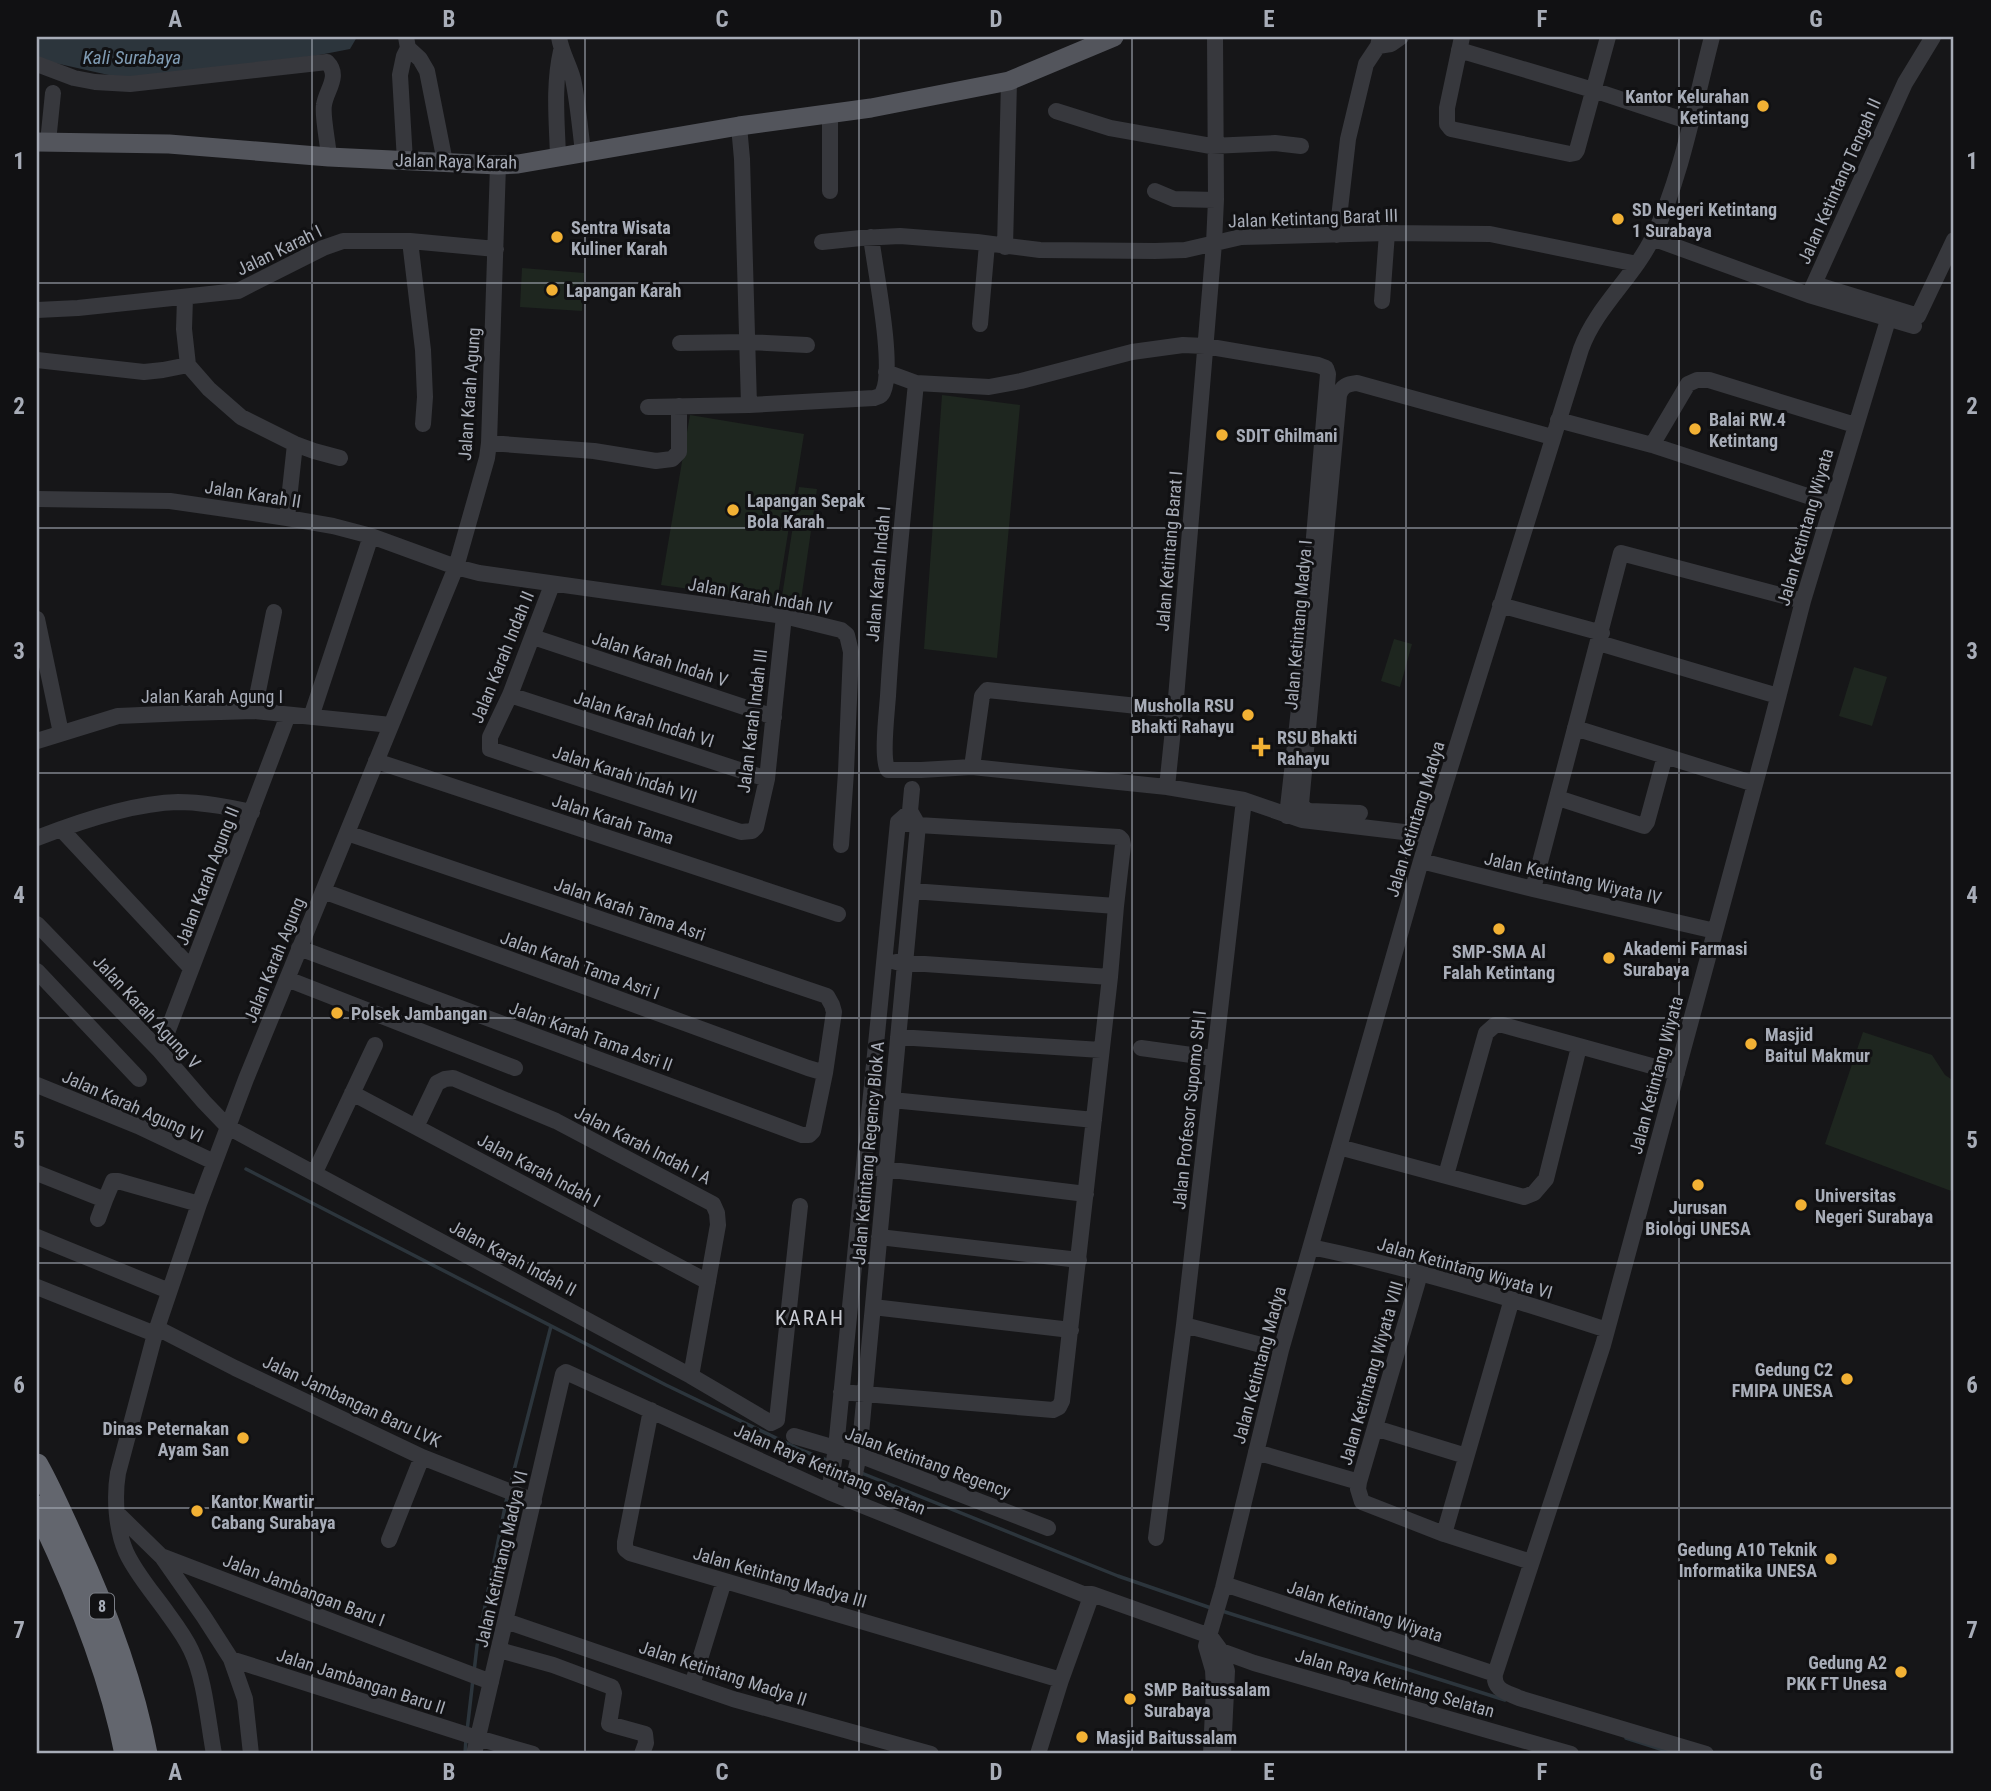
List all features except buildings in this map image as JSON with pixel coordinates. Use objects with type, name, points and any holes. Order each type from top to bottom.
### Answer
[{"type":"highway","name":"8","points":[[37,1465],[100,1599],[124,1663],[146,1754]]},
{"type":"highway","name":"8","points":[[37,1507],[75,1591],[111,1693],[126,1754]]},
{"type":"main road","name":"Jalan Raya Karah","points":[[42,142],[169,144],[328,157],[518,164],[739,126],[871,108],[1009,81],[1114,37]]},
{"type":"street","name":"Jalan Ketintang Barat I","points":[[1167,787],[1214,243],[1215,37]]},
{"type":"street","points":[[1337,234],[1348,139],[1366,65],[1379,41],[1391,44],[1401,37]]},
{"type":"street","points":[[1608,37],[1593,90],[1577,150],[1575,153],[1451,129],[1447,124],[1447,108],[1461,43],[1593,90],[1690,122]]},
{"type":"street","name":"Jalan Ketintang Madya","points":[[1211,1754],[1214,1688],[1212,1642],[1223,1586],[1281,1350],[1429,835],[1586,335],[1637,264],[1652,238],[1673,188],[1712,37]]},
{"type":"street","name":"Jalan Ketintang Tengah II","points":[[1933,37],[1905,83],[1812,290],[1918,316],[1952,249]]},
{"type":"street","points":[[405,161],[400,75],[407,42]]},
{"type":"street","points":[[407,42],[427,71],[445,162]]},
{"type":"street","points":[[560,43],[573,80],[583,152]]},
{"type":"street","points":[[558,157],[556,86],[560,43]]},
{"type":"street","points":[[37,64],[85,80],[130,84],[327,62],[332,67],[333,77],[323,106],[328,157]]},
{"type":"street","points":[[1005,247],[1009,81]]},
{"type":"street","points":[[42,142],[52,93]]},
{"type":"street","points":[[1056,111],[1110,128],[1216,146],[1275,143],[1301,146]]},
{"type":"street","points":[[830,113],[830,191]]},
{"type":"street","points":[[739,126],[749,405]]},
{"type":"street","name":"Jalan Karah Agung","points":[[214,1754],[194,1657],[186,1639],[126,1552],[117,1513],[118,1473],[156,1331],[214,1163],[299,948],[456,568],[489,443],[498,165]]},
{"type":"street","points":[[1155,191],[1174,199],[1216,200]]},
{"type":"street","points":[[1382,301],[1387,233]]},
{"type":"street","name":"Jalan Ketintang Barat III","points":[[822,242],[872,237],[912,237],[1069,252],[1185,250],[1241,237],[1387,233],[1490,234],[1637,264]]},
{"type":"street","points":[[648,407],[749,405],[874,398],[882,394],[886,372],[881,300],[872,237]]},
{"type":"street","points":[[1652,238],[1812,290],[1888,320],[1914,326]]},
{"type":"street","points":[[410,241],[423,350],[423,424]]},
{"type":"street","name":"Jalan Karah I","points":[[37,310],[186,298],[243,290],[339,242],[410,241],[496,249]]},
{"type":"street","points":[[980,324],[988,244]]},
{"type":"street","points":[[186,298],[184,329],[188,365],[209,389],[241,416],[295,444],[340,458]]},
{"type":"street","name":"Jalan Ketintang Wiyata","points":[[1706,1754],[1519,1698],[1497,1688],[1494,1682],[1495,1674],[1607,1330],[1803,601],[1888,320]]},
{"type":"street","points":[[680,343],[807,345]]},
{"type":"street","points":[[886,372],[916,383],[977,387],[1002,385],[1161,347],[1205,346]]},
{"type":"street","name":"Jalan Ketintang Madya I","points":[[1205,346],[1318,365],[1326,368],[1328,374],[1300,700],[1287,816]]},
{"type":"street","points":[[37,360],[144,372],[188,365]]},
{"type":"street","points":[[1652,445],[1688,384],[1697,380],[1709,380],[1855,425]]},
{"type":"street","name":"Jalan Karah Indah I","points":[[916,383],[893,613],[885,765],[894,771],[972,767]]},
{"type":"street","name":"Jalan Ketintang Madya I","points":[[1360,813],[1310,811],[1301,804],[1339,395],[1342,388],[1357,383],[1552,437]]},
{"type":"street","points":[[489,443],[594,450],[667,461],[679,452],[680,405]]},
{"type":"street","points":[[1558,421],[1652,445],[1832,503]]},
{"type":"street","points":[[287,518],[295,444]]},
{"type":"street","name":"Jalan Karah II","points":[[37,499],[170,501],[287,518],[371,536],[456,568]]},
{"type":"street","points":[[311,717],[371,536]]},
{"type":"street","points":[[1533,889],[1621,553],[1803,601]]},
{"type":"street","name":"Jalan Karah Indah IV","points":[[456,568],[552,585],[783,616],[837,628],[845,633],[851,652],[841,845]]},
{"type":"street","name":"Jalan Karah Indah II","points":[[489,743],[552,585]]},
{"type":"street","points":[[1500,605],[1778,696]]},
{"type":"street","points":[[254,711],[274,612]]},
{"type":"street","name":"Jalan Karah Indah III","points":[[754,830],[767,779],[783,616]]},
{"type":"street","points":[[37,619],[61,733]]},
{"type":"street","name":"Jalan Karah Indah V","points":[[533,637],[774,717]]},
{"type":"street","points":[[1175,710],[987,690],[982,696],[972,767],[1167,787],[1244,800],[1302,820],[1429,835]]},
{"type":"street","name":"Jalan Karah Indah VI","points":[[510,695],[767,779]]},
{"type":"street","name":"Jalan Karah Agung I","points":[[37,741],[118,716],[254,711],[391,725]]},
{"type":"street","name":"Jalan Karah Agung II","points":[[160,1051],[288,715]]},
{"type":"street","points":[[1576,728],[1755,784]]},
{"type":"street","name":"Jalan Karah Indah VII","points":[[489,743],[493,751],[734,830],[754,830]]},
{"type":"street","points":[[1558,798],[1644,826],[1665,756]]},
{"type":"street","name":"Jalan Karah Tama","points":[[376,761],[838,914]]},
{"type":"street","points":[[912,789],[910,811],[918,825]]},
{"type":"street","name":"Jalan Profesor Supomo SH I","points":[[1156,1538],[1184,1325],[1244,800]]},
{"type":"street","points":[[37,838],[129,810],[166,803],[195,803],[253,812]]},
{"type":"street","points":[[898,822],[910,811]]},
{"type":"street","points":[[841,1392],[1053,1410],[1059,1407],[1071,1330],[1110,977],[1123,845],[1119,837],[898,822]]},
{"type":"street","name":"Jalan Ketintang Regency Blok A","points":[[829,1492],[898,822]]},
{"type":"street","name":"Jalan Ketintang Regency Blok A","points":[[849,1501],[858,1458],[865,1394],[918,825]]},
{"type":"street","points":[[61,829],[191,968]]},
{"type":"street","name":"Jalan Karah Tama Asri","points":[[346,833],[827,996],[834,1012],[825,1073]]},
{"type":"street","name":"Jalan Ketintang Wiyata IV","points":[[1422,861],[1715,930]]},
{"type":"street","name":"Jalan Karah Tama Asri I","points":[[323,891],[825,1073]]},
{"type":"street","points":[[912,891],[1116,906]]},
{"type":"street","name":"Jalan Karah Agung V","points":[[37,924],[160,1051],[228,1126]]},
{"type":"street","name":"Jalan Karah Tama Asri II","points":[[299,948],[802,1135],[809,1135],[813,1131],[825,1073]]},
{"type":"street","points":[[884,961],[1110,977]]},
{"type":"street","points":[[37,971],[139,1079]]},
{"type":"street","points":[[287,979],[515,1068]]},
{"type":"street","points":[[1446,1175],[1486,1034],[1489,1028],[1495,1025],[1677,1073]]},
{"type":"street","points":[[898,1037],[1101,1050]]},
{"type":"street","points":[[315,1172],[375,1045]]},
{"type":"street","points":[[1339,1147],[1524,1197],[1534,1193],[1546,1179],[1579,1047]]},
{"type":"street","points":[[1142,1048],[1213,1058]]},
{"type":"street","name":"Jalan Karah Indah I A","points":[[416,1127],[437,1083],[453,1079],[556,1121],[710,1201],[716,1208],[718,1225],[691,1377]]},
{"type":"street","name":"Jalan Karah Agung VI","points":[[37,1085],[138,1126],[214,1163]]},
{"type":"street","name":"Jalan Karah Indah I","points":[[352,1093],[708,1282]]},
{"type":"street","points":[[892,1100],[1094,1120]]},
{"type":"street","name":"Jalan Karah Indah II","points":[[228,1126],[771,1423],[777,1420],[800,1206]]},
{"type":"street","points":[[864,1168],[1086,1194]]},
{"type":"street","points":[[37,1173],[105,1200]]},
{"type":"street","points":[[98,1219],[113,1182],[118,1181],[199,1204]]},
{"type":"street","points":[[37,1237],[169,1291]]},
{"type":"street","points":[[879,1237],[1079,1260]]},
{"type":"street","name":"Jalan Ketintang Wiyata VI","points":[[1311,1247],[1512,1299],[1607,1330]]},
{"type":"street","name":"Jalan Ketintang Wiyata VIII","points":[[1420,1274],[1359,1482],[1362,1502],[1444,1534],[1531,1562]]},
{"type":"street","name":"Jalan Jambangan Baru LVK","points":[[37,1287],[156,1331],[422,1457],[534,1501]]},
{"type":"street","points":[[1444,1534],[1512,1299]]},
{"type":"street","points":[[873,1307],[1071,1330]]},
{"type":"street","points":[[1184,1325],[1281,1350]]},
{"type":"street","name":"Jalan Raya Ketintang Selatan","points":[[565,1372],[849,1501],[1212,1642],[1254,1663],[1571,1754]]},
{"type":"street","name":"Jalan Ketintang Madya VI","points":[[471,1741],[479,1677],[499,1650],[565,1372]]},
{"type":"street","name":"Jalan Ketintang Madya III","points":[[651,1410],[625,1542],[625,1549],[630,1553],[1060,1680]]},
{"type":"street","points":[[1375,1428],[1466,1456]]},
{"type":"street","name":"Jalan Ketintang Regency","points":[[794,1436],[834,1458],[858,1458],[1048,1528]]},
{"type":"street","name":"Jalan Ketintang Wiyata VIII","points":[[1256,1452],[1359,1482]]},
{"type":"street","points":[[389,1540],[422,1457]]},
{"type":"street","name":"Jalan Jambangan Baru I","points":[[117,1513],[161,1556],[479,1677]]},
{"type":"street","points":[[161,1556],[231,1660],[245,1699],[251,1754]]},
{"type":"street","points":[[692,1685],[724,1581]]},
{"type":"street","name":"Jalan Ketintang Wiyata","points":[[1223,1586],[1495,1674]]},
{"type":"street","points":[[1038,1754],[1089,1596]]},
{"type":"street","name":"Jalan Ketintang Madya II","points":[[506,1621],[733,1699],[931,1754]]},
{"type":"street","name":"Jalan Ketintang Madya","points":[[1212,1642],[1227,1671],[1223,1754]]},
{"type":"street","points":[[499,1650],[553,1665],[612,1687],[614,1693],[609,1723],[645,1734],[646,1744],[642,1754]]},
{"type":"street","name":"Jalan Jambangan Baru II","points":[[231,1660],[471,1741],[533,1754]]},
{"type":"street","points":[[1227,1682],[1254,1663]]},
{"type":"shaded area","name":"Lapangan Karah","points":[[522,268],[584,273],[582,311],[520,307]]},
{"type":"shaded area","points":[[942,395],[1020,405],[997,658],[924,649]]},
{"type":"shaded area","name":"Lapangan Sepak Bola Karah","points":[[690,415],[804,434],[777,601],[661,585]]},
{"type":"shaded area","points":[[799,487],[817,489],[800,607],[781,603]]},
{"type":"shaded area","points":[[1394,639],[1412,644],[1400,687],[1381,681]]},
{"type":"shaded area","points":[[1854,667],[1887,677],[1872,726],[1839,716]]},
{"type":"shaded area","points":[[1863,1032],[1932,1055],[1945,1075],[1954,1081],[1951,1094],[1954,1107],[1954,1192],[1825,1144]]},
{"type":"water","name":"Kali Surabaya","points":[[37,37],[357,37],[350,49],[314,56],[122,78],[37,59]]},
{"type":"waterway","points":[[246,1169],[666,1385],[829,1461]]},
{"type":"waterway","points":[[510,1486],[551,1326]]},
{"type":"waterway","points":[[859,1472],[1118,1576],[1211,1608]]},
{"type":"waterway","points":[[474,1672],[507,1497]]},
{"type":"waterway","points":[[1222,1611],[1505,1700]]},
{"type":"waterway","points":[[467,1731],[473,1679]]},
{"type":"waterway","points":[[465,1754],[466,1738]]},
{"type":"waterway","points":[[1626,1738],[1676,1754]]},
{"type":"place","name":"Kantor Kelurahan Ketintang","points":[[1763,106]]},
{"type":"place","name":"SD Negeri Ketintang 1 Surabaya","points":[[1618,219]]},
{"type":"place","name":"Sentra Wisata Kuliner Karah","points":[[557,237]]},
{"type":"place","name":"Lapangan Karah","points":[[552,290]]},
{"type":"place","name":"Balai RW.4 Ketintang","points":[[1695,429]]},
{"type":"place","name":"SDIT Ghilmani","points":[[1222,435]]},
{"type":"place","name":"Lapangan Sepak Bola Karah","points":[[733,510]]},
{"type":"place","name":"Musholla RSU Bhakti Rahayu","points":[[1248,715]]},
{"type":"place","name":"RSU Bhakti Rahayu","points":[[1261,747]]},
{"type":"place","name":"SMP-SMA Al Falah Ketintang","points":[[1499,929]]},
{"type":"place","name":"Akademi Farmasi Surabaya","points":[[1609,958]]},
{"type":"place","name":"Polsek Jambangan","points":[[337,1013]]},
{"type":"place","name":"Masjid Baitul Makmur","points":[[1751,1044]]},
{"type":"place","name":"Jurusan Biologi UNESA","points":[[1698,1185]]},
{"type":"place","name":"Universitas Negeri Surabaya","points":[[1801,1205]]},
{"type":"place","name":"Gedung C2 FMIPA UNESA","points":[[1847,1379]]},
{"type":"place","name":"Dinas Peternakan Ayam San","points":[[243,1438]]},
{"type":"place","name":"Kantor Kwartir Cabang Surabaya","points":[[197,1511]]},
{"type":"place","name":"Gedung A10 Teknik Informatika UNESA","points":[[1831,1559]]},
{"type":"place","name":"Gedung A2 PKK FT Unesa","points":[[1901,1672]]},
{"type":"place","name":"SMP Baitussalam Surabaya","points":[[1130,1699]]},
{"type":"place","name":"Masjid Baitussalam","points":[[1082,1737]]},
{"type":"district","name":"KARAH","points":[[810,1318]]}]
